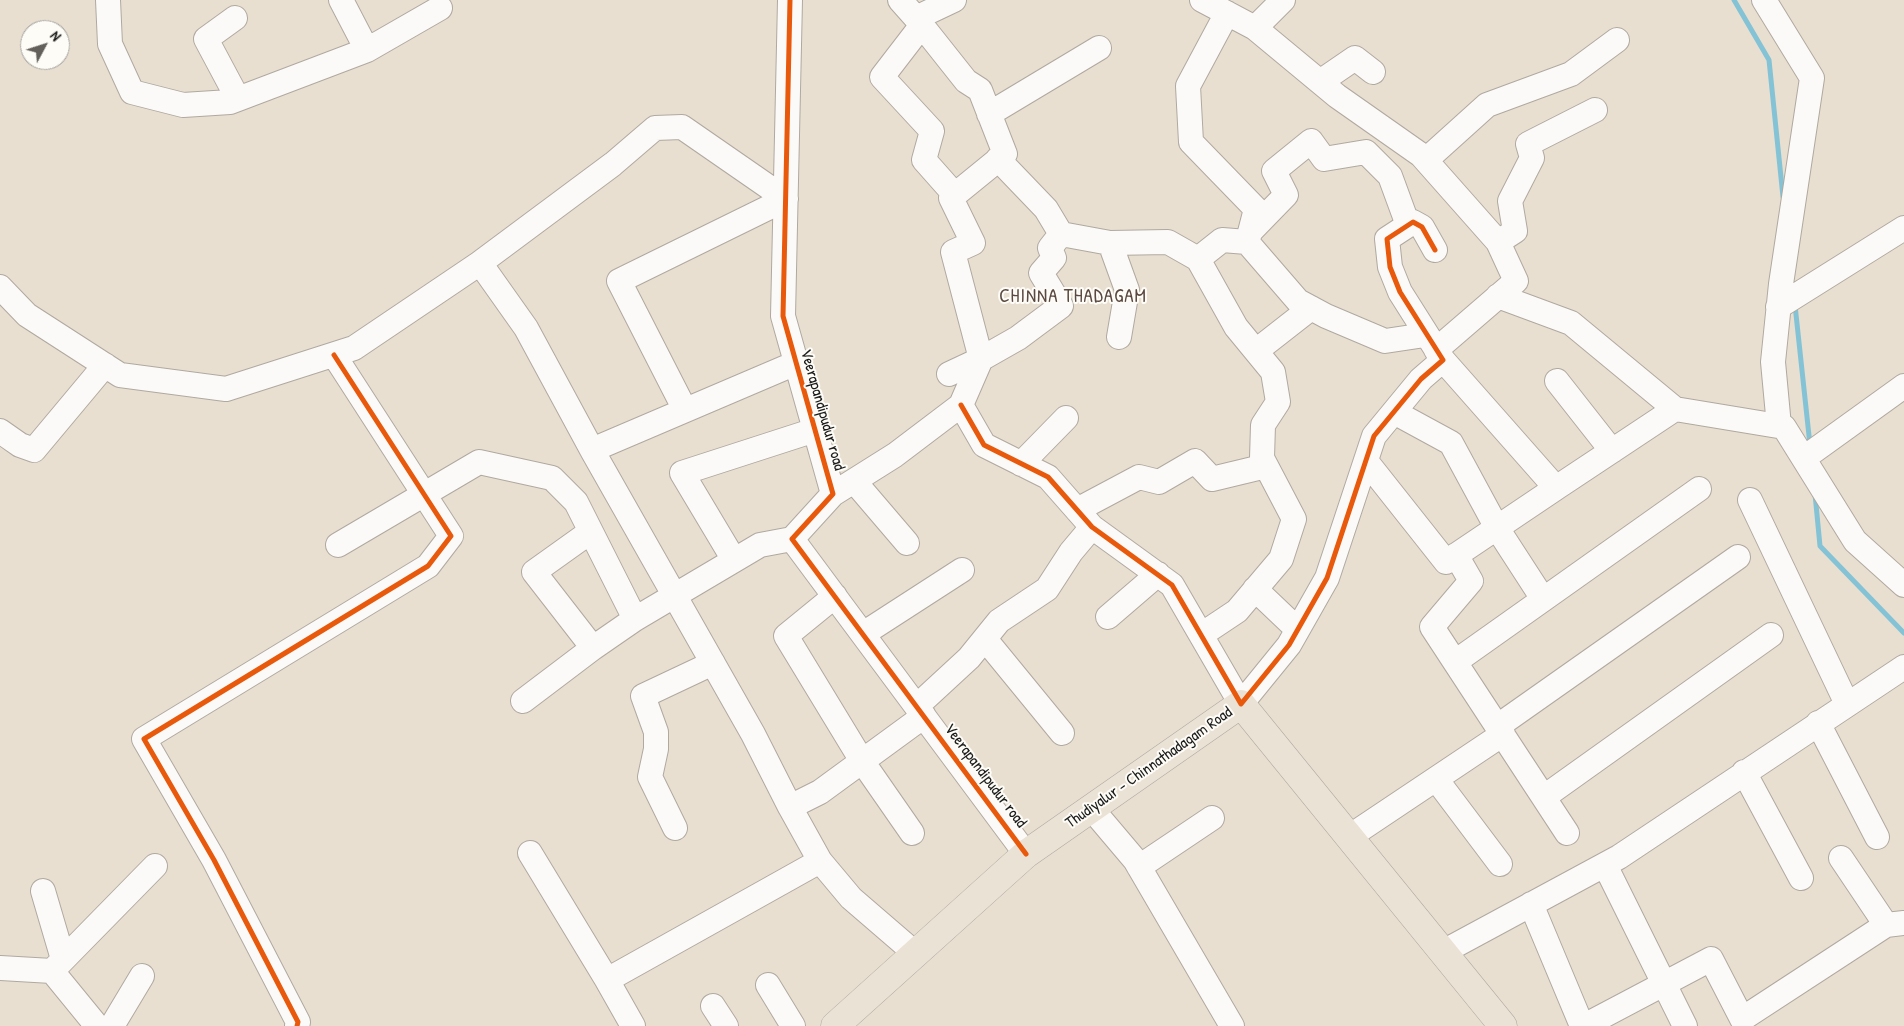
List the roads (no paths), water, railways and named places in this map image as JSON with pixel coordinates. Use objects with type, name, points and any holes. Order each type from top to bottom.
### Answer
[{"type":"main road","name":"Thudiyalur - Chinnathadagam Road","points":[[835,1026],[1026,854],[1241,704],[1503,1026]]},
{"type":"street","points":[[108,0],[110,44],[132,92],[183,105],[230,102],[367,50],[443,3]]},
{"type":"street","points":[[341,0],[367,50]]},
{"type":"street","name":"Veerapandipudur road","points":[[790,0],[783,316],[833,494],[792,539],[1026,854]]},
{"type":"street","points":[[833,494],[895,455],[961,405],[981,360],[953,252],[973,244],[951,198],[1004,154],[980,90],[966,81],[900,0]]},
{"type":"street","points":[[954,0],[919,22],[882,77],[932,131],[924,160],[955,195]]},
{"type":"street","points":[[961,405],[984,445],[1048,478],[1084,518],[1172,585],[1241,704],[1289,645],[1327,578],[1374,436],[1421,379],[1435,348],[1516,281],[1498,242],[1426,160],[1320,82],[1255,28],[1202,0]]},
{"type":"street","points":[[1255,28],[1282,0]]},
{"type":"street","points":[[1764,0],[1812,78],[1778,308],[1773,362],[1778,426]]},
{"type":"street","points":[[1227,13],[1188,86],[1190,142],[1256,209],[1249,237]]},
{"type":"street","points":[[235,18],[206,39],[238,99]]},
{"type":"street","points":[[1426,160],[1486,104],[1571,74],[1617,40]]},
{"type":"street","points":[[989,114],[1099,48]]},
{"type":"street","points":[[1320,82],[1356,58],[1373,72]]},
{"type":"street","points":[[1498,242],[1515,231],[1510,201],[1532,158],[1528,144],[1595,110]]},
{"type":"street","points":[[0,288],[28,315],[120,375],[226,389],[354,348],[480,263],[613,164],[655,128],[682,127],[786,199],[619,281],[685,410]]},
{"type":"street","points":[[1198,258],[1222,240],[1249,237],[1286,195],[1274,171],[1311,141],[1324,159],[1366,152],[1390,176],[1408,225]]},
{"type":"street","points":[[998,159],[1046,209],[1061,234],[1110,243],[1168,242],[1198,258],[1236,327],[1273,372],[1278,402],[1263,425],[1262,458],[1294,519],[1281,559],[1237,611],[1200,635]]},
{"type":"street","points":[[1435,250],[1422,227],[1413,222],[1387,239],[1390,267],[1400,292],[1435,348],[1556,488]]},
{"type":"street","points":[[1778,308],[1904,228]]},
{"type":"street","points":[[949,374],[981,360],[1018,338],[1062,306],[1041,273],[1054,258],[1050,248],[1061,234]]},
{"type":"street","points":[[1249,237],[1298,301],[1386,341],[1435,348]]},
{"type":"street","points":[[1110,243],[1127,290],[1119,337]]},
{"type":"street","points":[[480,263],[526,328],[592,450],[754,734],[790,807],[820,861],[852,898],[916,954]]},
{"type":"street","points":[[1498,296],[1571,323],[1675,409],[1784,427],[1810,454],[1856,541],[1904,585]]},
{"type":"street","points":[[1256,351],[1311,308]]},
{"type":"street","points":[[297,1026],[298,1022],[214,860],[144,739],[428,566],[451,536],[334,355]]},
{"type":"street","points":[[592,450],[796,363]]},
{"type":"street","points":[[0,431],[20,445],[34,450],[105,365]]},
{"type":"street","points":[[1557,382],[1612,451]]},
{"type":"street","points":[[1810,454],[1904,386]]},
{"type":"street","points":[[1366,461],[1446,562],[1675,409]]},
{"type":"street","points":[[1394,412],[1452,443],[1497,528],[1544,599]]},
{"type":"street","points":[[1021,464],[1066,418]]},
{"type":"street","points":[[734,560],[682,473],[815,430]]},
{"type":"street","points":[[790,807],[820,792],[862,761],[920,711],[969,658],[999,621],[1047,589],[1071,552],[1084,518],[1139,477],[1158,482],[1195,461],[1212,479],[1266,466]]},
{"type":"street","points":[[338,545],[479,462],[552,478],[576,502],[635,619]]},
{"type":"street","points":[[854,481],[906,543]]},
{"type":"street","points":[[1455,662],[1699,489]]},
{"type":"street","points":[[1750,500],[1847,704]]},
{"type":"street","points":[[590,532],[534,572],[593,648]]},
{"type":"street","points":[[523,701],[635,619],[760,545],[792,539]]},
{"type":"street","points":[[1456,555],[1471,581],[1432,627],[1567,833]]},
{"type":"street","points":[[1349,837],[1436,779],[1738,557]]},
{"type":"street","points":[[863,634],[962,570]]},
{"type":"street","points":[[1108,617],[1158,574]]},
{"type":"street","points":[[1255,589],[1297,629]]},
{"type":"street","points":[[835,596],[786,636],[862,761],[912,833]]},
{"type":"street","points":[[1544,797],[1771,635]]},
{"type":"street","points":[[985,639],[1062,733]]},
{"type":"street","points":[[675,828],[650,777],[656,749],[656,732],[643,696],[713,663]]},
{"type":"street","points":[[1443,952],[1605,865],[1904,668]]},
{"type":"street","points":[[1818,723],[1877,837]]},
{"type":"street","points":[[1744,772],[1801,878]]},
{"type":"street","points":[[1436,779],[1500,864]]},
{"type":"street","points":[[1091,808],[1139,867],[1232,1026]]},
{"type":"street","points":[[1139,867],[1212,818]]},
{"type":"street","points":[[530,853],[633,1026]]},
{"type":"street","points":[[1531,904],[1583,1026],[1711,959],[1742,1019],[1895,924],[1841,858]]},
{"type":"street","points":[[606,980],[820,861]]},
{"type":"street","points":[[1605,865],[1686,1026]]},
{"type":"street","points":[[0,968],[57,965],[155,866]]},
{"type":"street","points":[[43,891],[57,965],[98,1026]]},
{"type":"street","points":[[112,1026],[142,976]]},
{"type":"street","points":[[768,985],[793,1026]]},
{"type":"street","points":[[713,1006],[726,1026]]},
{"type":"waterway","points":[[1734,0],[1769,60],[1783,197]]},
{"type":"waterway","points":[[1795,305],[1810,445]]},
{"type":"waterway","points":[[1815,494],[1820,546],[1904,633]]},
{"type":"district","name":"CHINNA THADAGAM","points":[[1073,297]]}]
